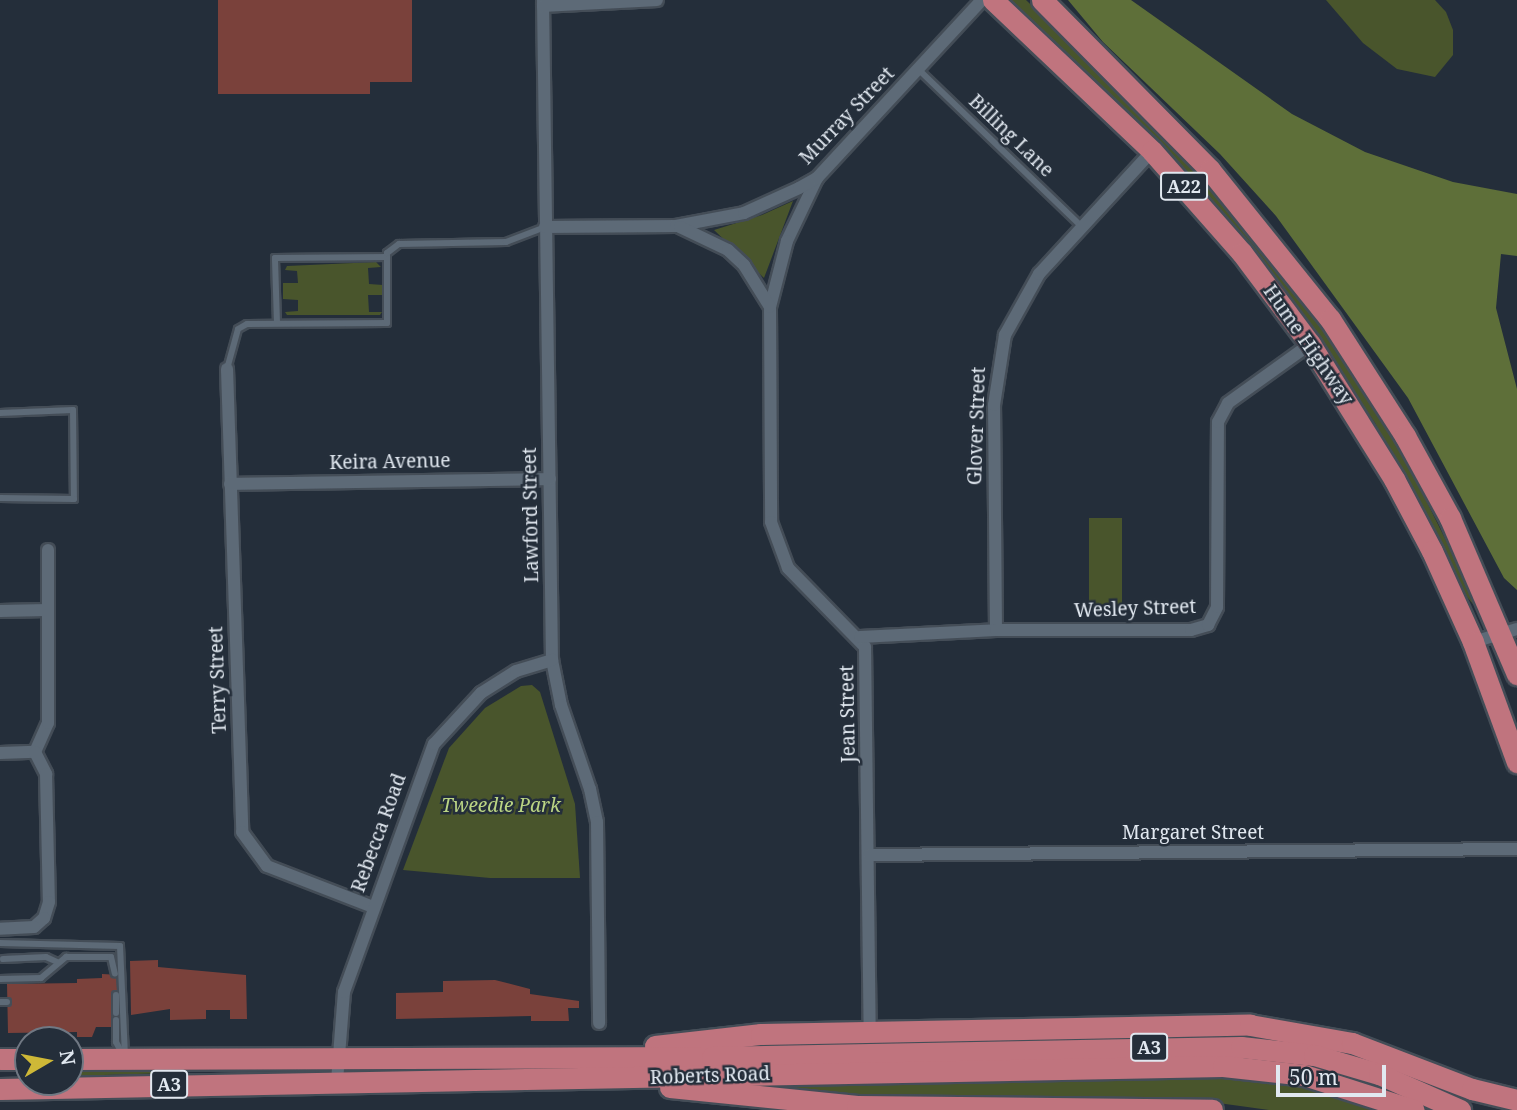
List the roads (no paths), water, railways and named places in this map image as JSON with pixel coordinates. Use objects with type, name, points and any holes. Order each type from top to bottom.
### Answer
[{"type":"highway","name":"Hume Highway","points":[[993,0],[1152,151],[1242,253],[1310,344],[1394,479],[1474,642],[1517,761]]},
{"type":"highway","name":"Hume Highway","points":[[1042,0],[1210,170],[1330,319],[1430,481],[1510,631],[1517,674]]},
{"type":"highway","points":[[592,1058],[714,1038],[870,1031],[1250,1025],[1352,1043],[1444,1078],[1517,1100]]},
{"type":"highway","name":"Roberts Road","points":[[0,1089],[337,1081],[609,1079],[827,1063],[1202,1046],[1278,1049],[1314,1055],[1379,1074],[1461,1110]]},
{"type":"highway","name":"Roberts Road","points":[[84,1059],[592,1058],[1223,1066],[1304,1075],[1413,1110]]},
{"type":"highway","points":[[1444,1078],[1460,1099],[1461,1110]]},
{"type":"highway","points":[[609,1079],[857,1106],[1212,1110]]},
{"type":"street","points":[[543,3],[657,0]]},
{"type":"street","name":"Murray Street","points":[[545,227],[676,226],[744,213],[817,178],[982,0]]},
{"type":"street","name":"Lawford Street","points":[[543,3],[552,660],[561,705],[590,789],[597,822],[599,1023]]},
{"type":"street","name":"Glover Street","points":[[996,630],[996,367],[1022,299],[1082,226],[1152,151]]},
{"type":"street","name":"Jean Street","points":[[817,178],[787,241],[770,307],[775,538],[788,568],[860,637],[867,661],[870,1031]]},
{"type":"street","points":[[676,226],[728,250],[744,265],[770,307]]},
{"type":"street","name":"Wesley Street","points":[[860,637],[996,630],[1191,631],[1208,625],[1217,607],[1218,422],[1228,403],[1310,344]]},
{"type":"street","name":"Terry Street","points":[[227,369],[242,832],[267,866],[373,907]]},
{"type":"street","name":"Keira Avenue","points":[[230,484],[550,479]]},
{"type":"street","points":[[0,929],[34,926],[44,918],[49,902],[48,784],[35,752],[48,723],[48,550]]},
{"type":"street","points":[[0,611],[47,610]]},
{"type":"street","points":[[1474,642],[1510,631]]},
{"type":"street","name":"Rebecca Road","points":[[337,1081],[344,992],[422,770],[440,734],[493,685],[523,668],[552,660]]},
{"type":"street","points":[[0,753],[35,752]]},
{"type":"street","name":"Margaret Street","points":[[869,855],[1517,849]]},
{"type":"lane","name":"Billing Lane","points":[[919,70],[1082,226]]},
{"type":"lane","points":[[227,369],[242,325],[387,323],[387,257],[399,244],[506,242],[545,227]]},
{"type":"lane","points":[[277,323],[275,258],[387,257]]},
{"type":"lane","points":[[0,413],[73,410],[74,499],[0,498]]},
{"type":"lane","points":[[0,943],[120,946],[125,1059]]},
{"type":"lane","points":[[0,979],[41,978],[66,957],[106,956],[113,960],[115,974]]},
{"type":"lane","points":[[3,958],[46,957],[57,962]]},
{"type":"lane","points":[[116,995],[116,1042],[125,1059]]},
{"type":"park label","name":"Tweedie Park","points":[[501,806]]}]
